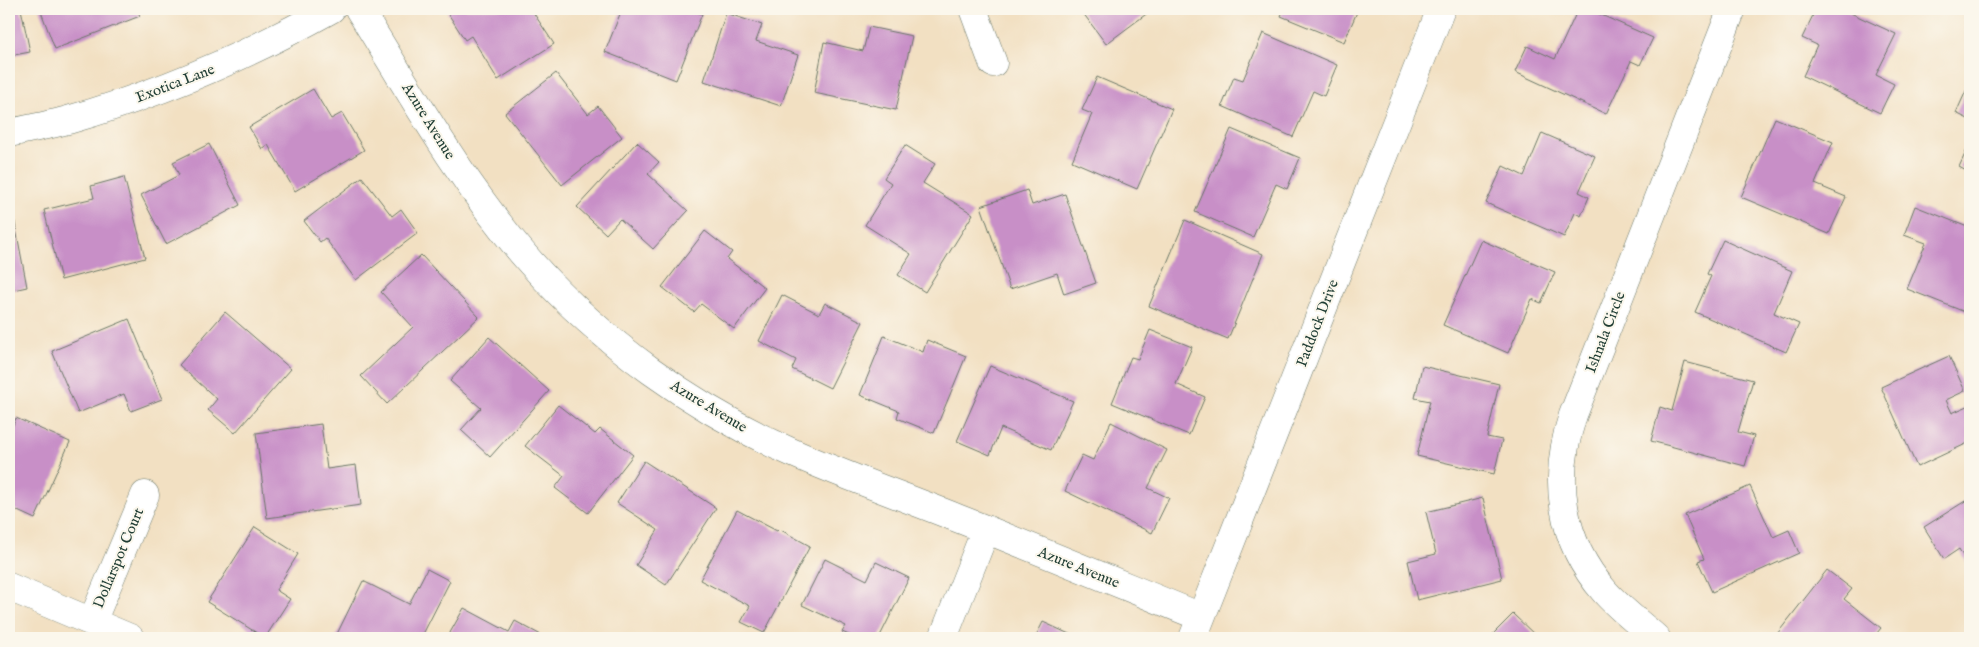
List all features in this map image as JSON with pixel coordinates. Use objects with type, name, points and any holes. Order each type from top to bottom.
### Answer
[{"type":"street","name":"Exotica Lane","points":[[9,133],[76,118],[148,95],[207,72],[284,36],[331,9]]},
{"type":"street","name":"Azure Avenue","points":[[359,9],[451,158],[481,202],[532,264],[589,321],[652,372],[719,416],[791,452],[986,529],[1197,628]]},
{"type":"street","points":[[973,9],[993,63]]},
{"type":"street","name":"Paddock Drive","points":[[1197,628],[1441,9]]},
{"type":"street","name":"Ishnala Circle","points":[[1656,638],[1605,592],[1581,558],[1572,539],[1562,498],[1562,456],[1573,415],[1732,9]]},
{"type":"street","name":"Dollarspot Court","points":[[92,622],[144,495]]},
{"type":"street","points":[[943,638],[986,529]]},
{"type":"street","points":[[9,588],[130,638]]},
{"type":"building","points":[[9,9],[21,9],[30,52],[9,56]]},
{"type":"building","points":[[40,9],[137,9],[140,16],[55,49]]},
{"type":"building","points":[[452,9],[531,9],[554,44],[498,80],[471,36],[465,40],[447,12]]},
{"type":"building","points":[[622,9],[689,9],[702,14],[676,80],[605,52]]},
{"type":"building","points":[[1080,9],[1153,9],[1106,44]]},
{"type":"building","points":[[1284,9],[1348,9],[1357,12],[1344,42],[1281,16]]},
{"type":"building","points":[[1578,9],[1588,9],[1653,38],[1640,65],[1631,61],[1606,114],[1515,72],[1527,46],[1555,59]]},
{"type":"building","points":[[1816,9],[1842,9],[1896,34],[1876,75],[1894,84],[1880,113],[1803,76],[1817,45],[1802,38]]},
{"type":"building","points":[[726,13],[762,25],[756,41],[798,55],[781,106],[704,81]]},
{"type":"building","points":[[869,27],[912,36],[896,110],[814,93],[824,42],[863,51]]},
{"type":"building","points":[[1263,33],[1337,65],[1324,96],[1313,91],[1293,137],[1222,106],[1234,77],[1243,80]]},
{"type":"building","points":[[556,73],[588,114],[598,106],[622,137],[562,185],[505,113]]},
{"type":"building","points":[[1097,77],[1172,109],[1137,189],[1072,161],[1092,114],[1082,110]]},
{"type":"building","points":[[1970,82],[1970,120],[1956,113]]},
{"type":"building","points":[[313,89],[331,119],[342,113],[364,150],[295,191],[268,145],[262,149],[249,127]]},
{"type":"building","points":[[1775,118],[1833,142],[1815,184],[1846,197],[1829,234],[1741,197]]},
{"type":"building","points":[[1231,129],[1300,158],[1287,189],[1276,184],[1253,237],[1195,212]]},
{"type":"building","points":[[1542,133],[1595,156],[1579,192],[1589,197],[1581,216],[1575,213],[1564,237],[1486,203],[1503,166],[1524,176]]},
{"type":"building","points":[[637,142],[659,162],[648,174],[688,211],[653,249],[620,219],[606,234],[577,207]]},
{"type":"building","points":[[1970,143],[1970,173],[1959,167]]},
{"type":"building","points":[[209,144],[240,205],[166,244],[141,195],[179,175],[173,162]]},
{"type":"building","points":[[905,145],[935,164],[923,183],[973,214],[925,292],[898,275],[911,254],[865,225],[891,183],[884,178]]},
{"type":"building","points":[[124,177],[145,258],[61,280],[44,210],[94,198],[91,186]]},
{"type":"building","points":[[362,177],[392,216],[401,209],[418,233],[356,280],[325,238],[320,242],[304,221]]},
{"type":"building","points":[[1027,190],[1032,205],[1065,194],[1096,283],[1064,294],[1057,273],[1010,289],[981,206]]},
{"type":"building","points":[[1915,206],[1970,228],[1970,314],[1907,289],[1926,243],[1904,235]]},
{"type":"building","points":[[14,218],[27,287],[9,291],[9,220]]},
{"type":"building","points":[[1185,220],[1263,254],[1228,339],[1149,306]]},
{"type":"building","points":[[705,231],[732,252],[727,259],[765,288],[734,329],[701,304],[694,312],[662,287]]},
{"type":"building","points":[[1481,240],[1555,272],[1541,303],[1532,299],[1508,353],[1443,325]]},
{"type":"building","points":[[1723,240],[1792,271],[1774,313],[1799,324],[1786,352],[1695,312],[1711,276],[1707,274]]},
{"type":"building","points":[[421,255],[479,317],[387,404],[361,376],[413,327],[381,292]]},
{"type":"building","points":[[782,295],[819,314],[825,303],[863,322],[830,388],[792,369],[796,360],[759,341]]},
{"type":"building","points":[[225,312],[291,369],[235,433],[208,410],[217,399],[179,365]]},
{"type":"building","points":[[129,319],[162,399],[131,411],[124,394],[78,413],[52,351]]},
{"type":"building","points":[[1150,330],[1192,347],[1176,384],[1205,397],[1189,435],[1112,403],[1131,357],[1138,359]]},
{"type":"building","points":[[884,336],[923,352],[927,340],[966,356],[934,433],[897,418],[899,411],[860,395]]},
{"type":"building","points":[[489,337],[549,391],[490,457],[461,430],[481,408],[450,381]]},
{"type":"building","points":[[1949,356],[1965,391],[1946,400],[1952,413],[1970,405],[1970,442],[1917,467],[1881,387]]},
{"type":"building","points":[[1685,362],[1753,380],[1738,432],[1754,436],[1745,466],[1651,441],[1660,407],[1672,411]]},
{"type":"building","points":[[990,366],[1073,401],[1051,450],[1001,428],[990,455],[957,441]]},
{"type":"building","points":[[1422,366],[1499,384],[1487,437],[1502,440],[1494,474],[1417,456],[1430,401],[1415,398]]},
{"type":"building","points":[[558,405],[595,434],[600,429],[633,455],[588,513],[555,488],[564,476],[525,446]]},
{"type":"building","points":[[16,418],[70,442],[35,519],[9,507],[9,435]]},
{"type":"building","points":[[1111,422],[1167,450],[1148,488],[1169,498],[1152,533],[1065,491],[1082,455],[1093,460]]},
{"type":"building","points":[[321,424],[327,469],[356,465],[361,505],[267,518],[256,433]]},
{"type":"building","points":[[644,461],[716,508],[666,585],[636,565],[658,530],[617,503]]},
{"type":"building","points":[[1750,486],[1773,537],[1789,530],[1799,553],[1712,592],[1698,561],[1704,559],[1685,515]]},
{"type":"building","points":[[1483,498],[1502,579],[1417,600],[1408,561],[1436,554],[1426,512]]},
{"type":"building","points":[[1970,498],[1970,568],[1959,549],[1944,559],[1924,527]]},
{"type":"building","points":[[737,510],[777,531],[779,529],[810,546],[764,633],[741,622],[750,606],[700,580]]},
{"type":"building","points":[[255,527],[298,554],[276,590],[290,599],[265,638],[207,602]]},
{"type":"building","points":[[825,559],[867,580],[876,562],[909,578],[879,638],[856,638],[842,632],[846,626],[802,605]]},
{"type":"building","points":[[427,569],[450,581],[421,638],[341,638],[336,636],[363,581],[409,604]]},
{"type":"building","points":[[1827,570],[1852,589],[1844,599],[1881,628],[1873,638],[1782,638],[1777,634]]},
{"type":"building","points":[[464,608],[509,632],[515,621],[541,635],[539,638],[447,638]]},
{"type":"building","points":[[1513,614],[1538,638],[1489,638]]},
{"type":"building","points":[[1043,622],[1078,638],[1035,638]]}]
